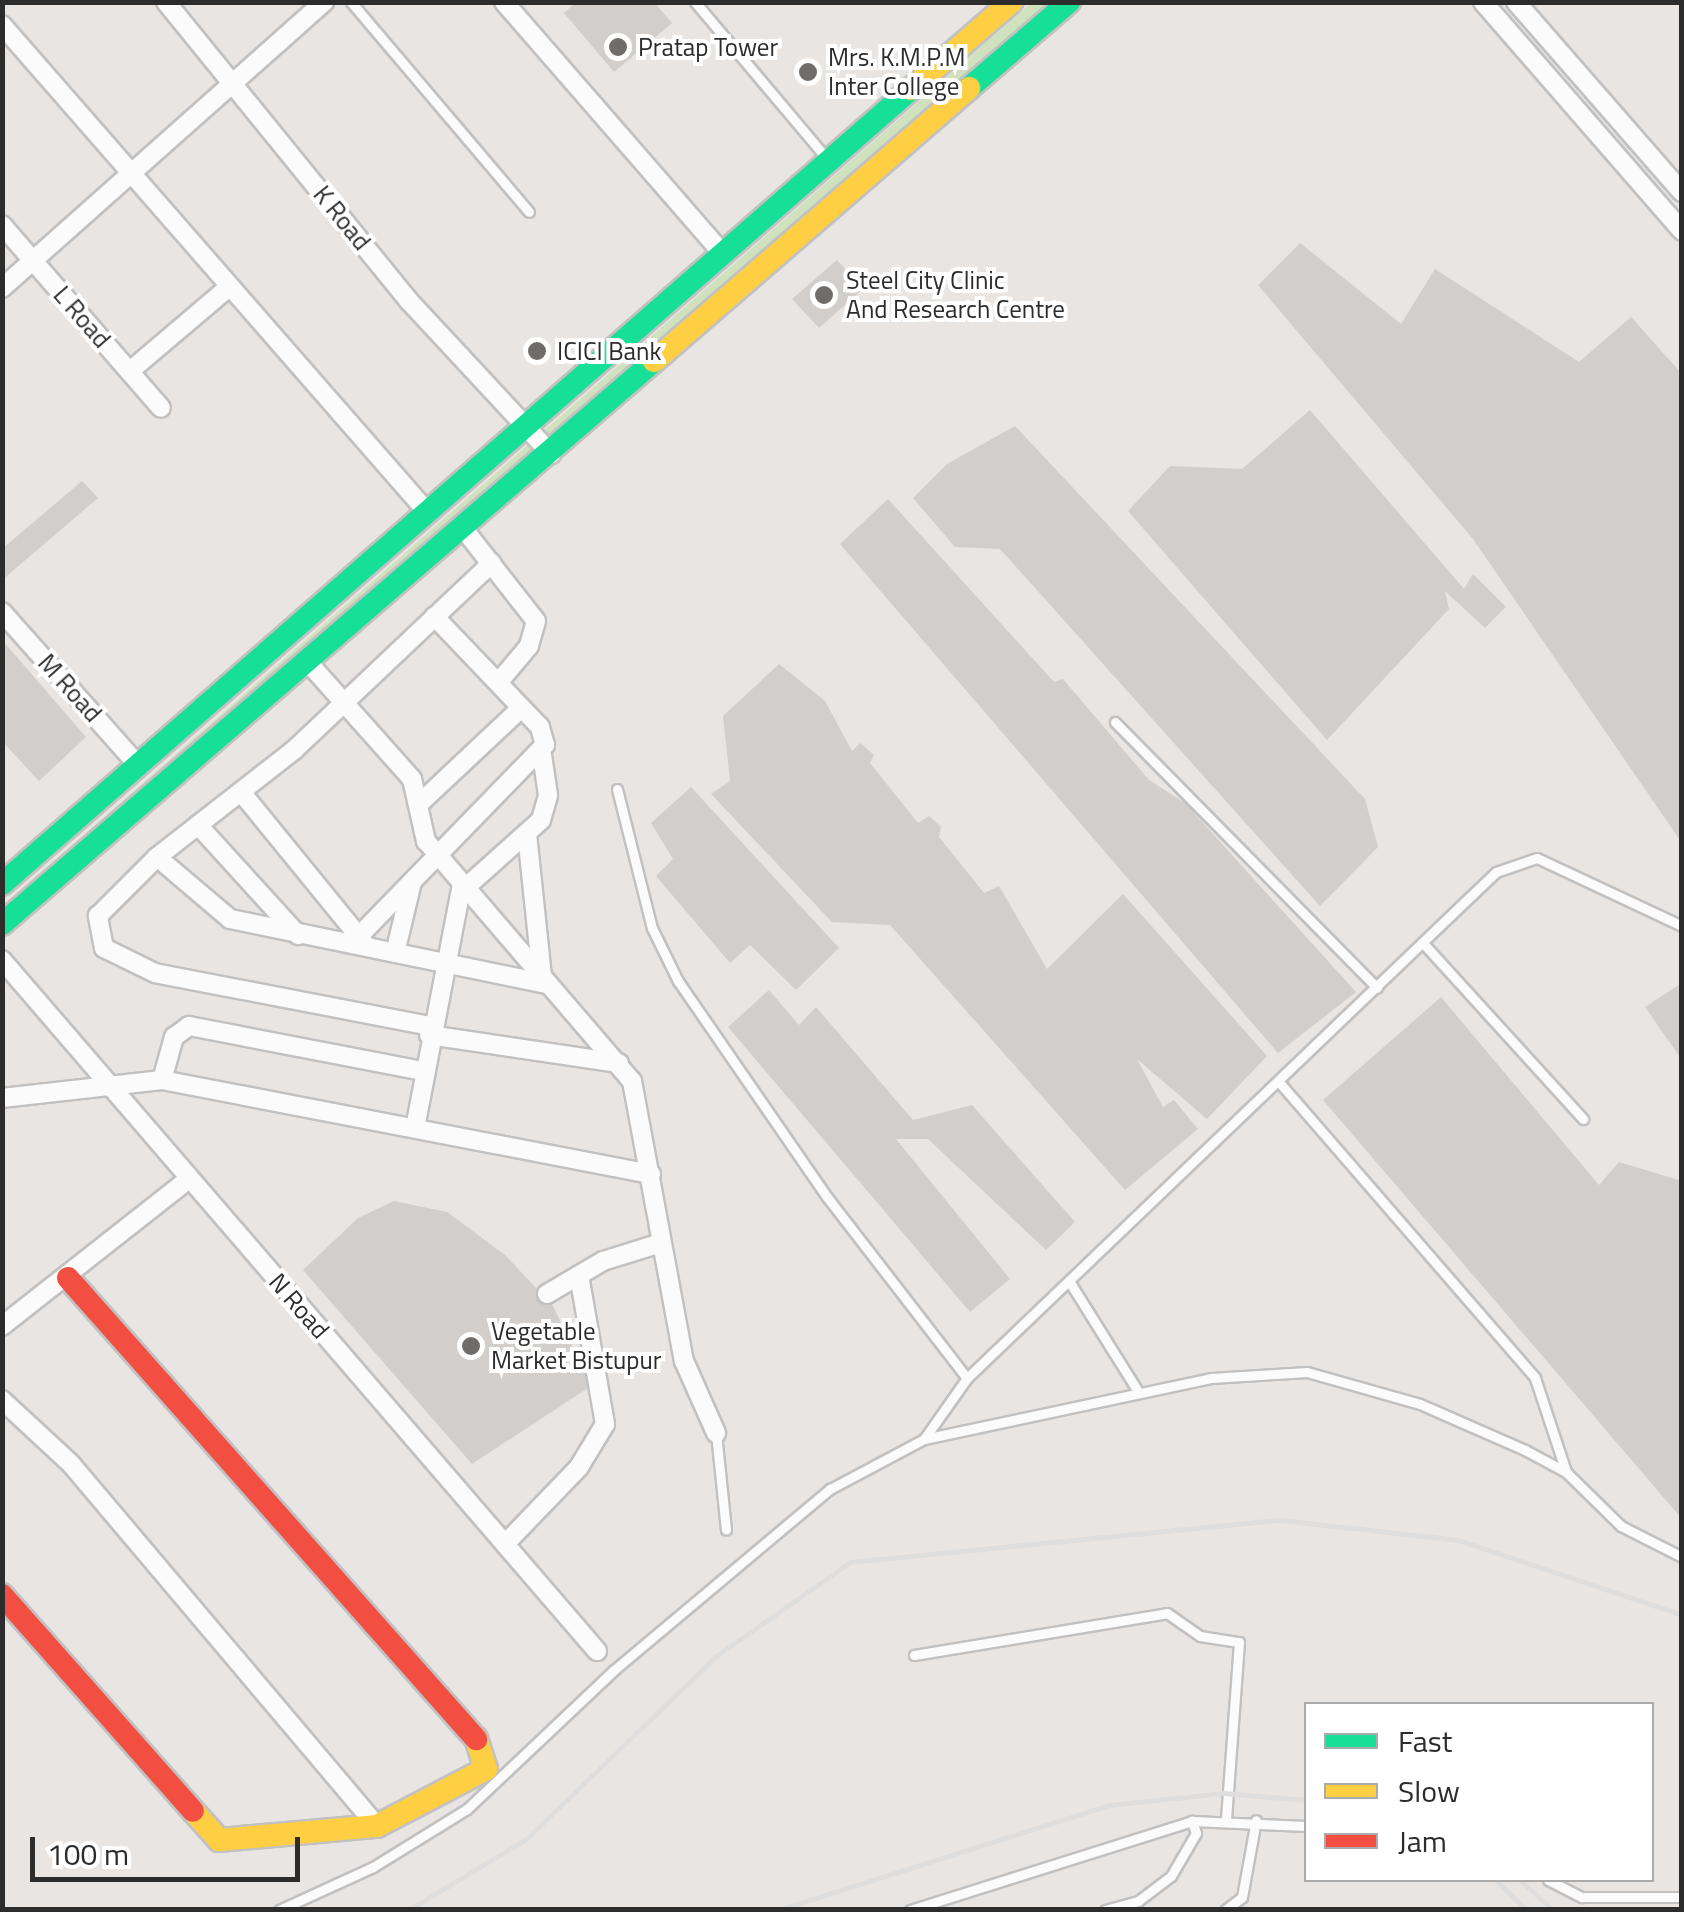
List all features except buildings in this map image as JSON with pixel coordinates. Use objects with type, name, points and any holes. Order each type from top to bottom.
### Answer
[{"type":"street","name":"K Road","points":[[166,2],[409,301],[528,424],[551,454]]},
{"type":"street","points":[[2,288],[324,2]]},
{"type":"street","points":[[2,884],[1011,2]]},
{"type":"street","points":[[2,924],[551,454],[1069,2]]},
{"type":"street","points":[[1483,2],[1682,232]]},
{"type":"street","points":[[1516,2],[1682,192]]},
{"type":"street","points":[[507,3],[724,255]]},
{"type":"street","points":[[2,26],[428,513]]},
{"type":"street","name":"L Road","points":[[2,225],[161,408]]},
{"type":"street","points":[[130,371],[228,288]]},
{"type":"street","points":[[463,528],[536,620],[529,646],[498,683]]},
{"type":"street","points":[[492,562],[241,792],[157,858],[98,916],[96,934],[120,961],[429,1031],[619,1063]]},
{"type":"street","name":"M Road","points":[[2,612],[137,764]]},
{"type":"street","points":[[415,1128],[429,1031],[463,887],[527,834],[546,808],[544,736],[434,616]]},
{"type":"street","points":[[306,660],[412,779],[426,841],[436,855],[619,1063],[640,1100],[661,1243],[684,1361],[716,1434]]},
{"type":"street","points":[[420,803],[522,708]]},
{"type":"street","points":[[364,942],[436,855],[542,755]]},
{"type":"street","points":[[241,792],[364,942]]},
{"type":"street","points":[[198,826],[298,935]]},
{"type":"street","points":[[527,834],[546,980]]},
{"type":"street","points":[[157,858],[230,919],[546,980]]},
{"type":"street","points":[[395,953],[412,882]]},
{"type":"street","name":"N Road","points":[[2,960],[107,1087],[598,1651]]},
{"type":"street","points":[[162,1080],[174,1037],[189,1026],[423,1071]]},
{"type":"street","points":[[2,1098],[162,1080],[651,1174]]},
{"type":"street","points":[[2,1326],[68,1278],[189,1179]]},
{"type":"street","points":[[547,1294],[579,1275],[661,1243]]},
{"type":"street","points":[[505,1544],[579,1467],[605,1424],[579,1275]]},
{"type":"street","points":[[2,1594],[219,1840],[377,1826],[486,1769],[481,1746],[68,1278]]},
{"type":"street","points":[[2,1400],[71,1464],[377,1826]]},
{"type":"lane","points":[[351,2],[529,212]]},
{"type":"lane","points":[[695,2],[830,163]]},
{"type":"lane","points":[[1115,722],[1377,988]]},
{"type":"lane","points":[[617,789],[652,928],[678,981],[827,1197],[967,1378]]},
{"type":"lane","points":[[924,1439],[967,1378],[1496,872],[1537,858],[1682,926]]},
{"type":"lane","points":[[1423,943],[1583,1119]]},
{"type":"lane","points":[[1279,1082],[1536,1378],[1566,1472]]},
{"type":"lane","points":[[1070,1281],[1139,1393]]},
{"type":"lane","points":[[279,1910],[373,1867],[467,1810],[614,1670],[816,1500],[872,1460],[924,1439],[1226,1376],[1307,1372],[1420,1404],[1566,1472],[1621,1526],[1682,1557]]},
{"type":"lane","points":[[716,1434],[726,1529]]},
{"type":"lane","points":[[914,1655],[1167,1613],[1200,1636],[1239,1642],[1226,1821]]},
{"type":"lane","points":[[1225,1910],[1242,1897],[1256,1820]]},
{"type":"lane","points":[[910,1910],[1192,1821],[1256,1820],[1304,1826]]},
{"type":"lane","points":[[1105,1910],[1138,1901],[1171,1876],[1196,1833],[1192,1821]]},
{"type":"lane","points":[[1552,1882],[1582,1897],[1682,1897]]},
{"type":"lane","points":[[1574,1910],[1582,1897]]},
{"type":"green space","points":[[1031,3],[1052,3],[2,907]]},
{"type":"railway","points":[[408,1910],[526,1839],[716,1656],[850,1562],[1280,1520],[1458,1540],[1682,1615]]},
{"type":"railway","points":[[778,1910],[1109,1805],[1224,1793],[1304,1800]]},
{"type":"railway","points":[[1498,1882],[1526,1910]]},
{"type":"railway","points":[[1522,1882],[1553,1910]]},
{"type":"traffic: fast","points":[[969,88],[1069,2]]},
{"type":"traffic: fast","points":[[2,884],[911,89]]},
{"type":"traffic: fast","points":[[2,924],[654,361]]},
{"type":"traffic: slow","points":[[911,89],[1011,2]]},
{"type":"traffic: slow","points":[[654,361],[969,88]]},
{"type":"traffic: slow","points":[[193,1811],[219,1840],[377,1826],[486,1769],[476,1739]]},
{"type":"traffic: jam","points":[[68,1278],[476,1739]]},
{"type":"traffic: jam","points":[[2,1595],[193,1811]]},
{"type":"place","name":"Pratap Tower","points":[[618,47]]},
{"type":"place","name":"Mrs. K.M.P.M Inter College","points":[[808,72]]},
{"type":"place","name":"Steel City Clinic And Research Centre","points":[[824,295]]},
{"type":"place","name":"ICICI Bank","points":[[537,351]]},
{"type":"place","name":"Vegetable Market Bistupur","points":[[471,1346]]}]
